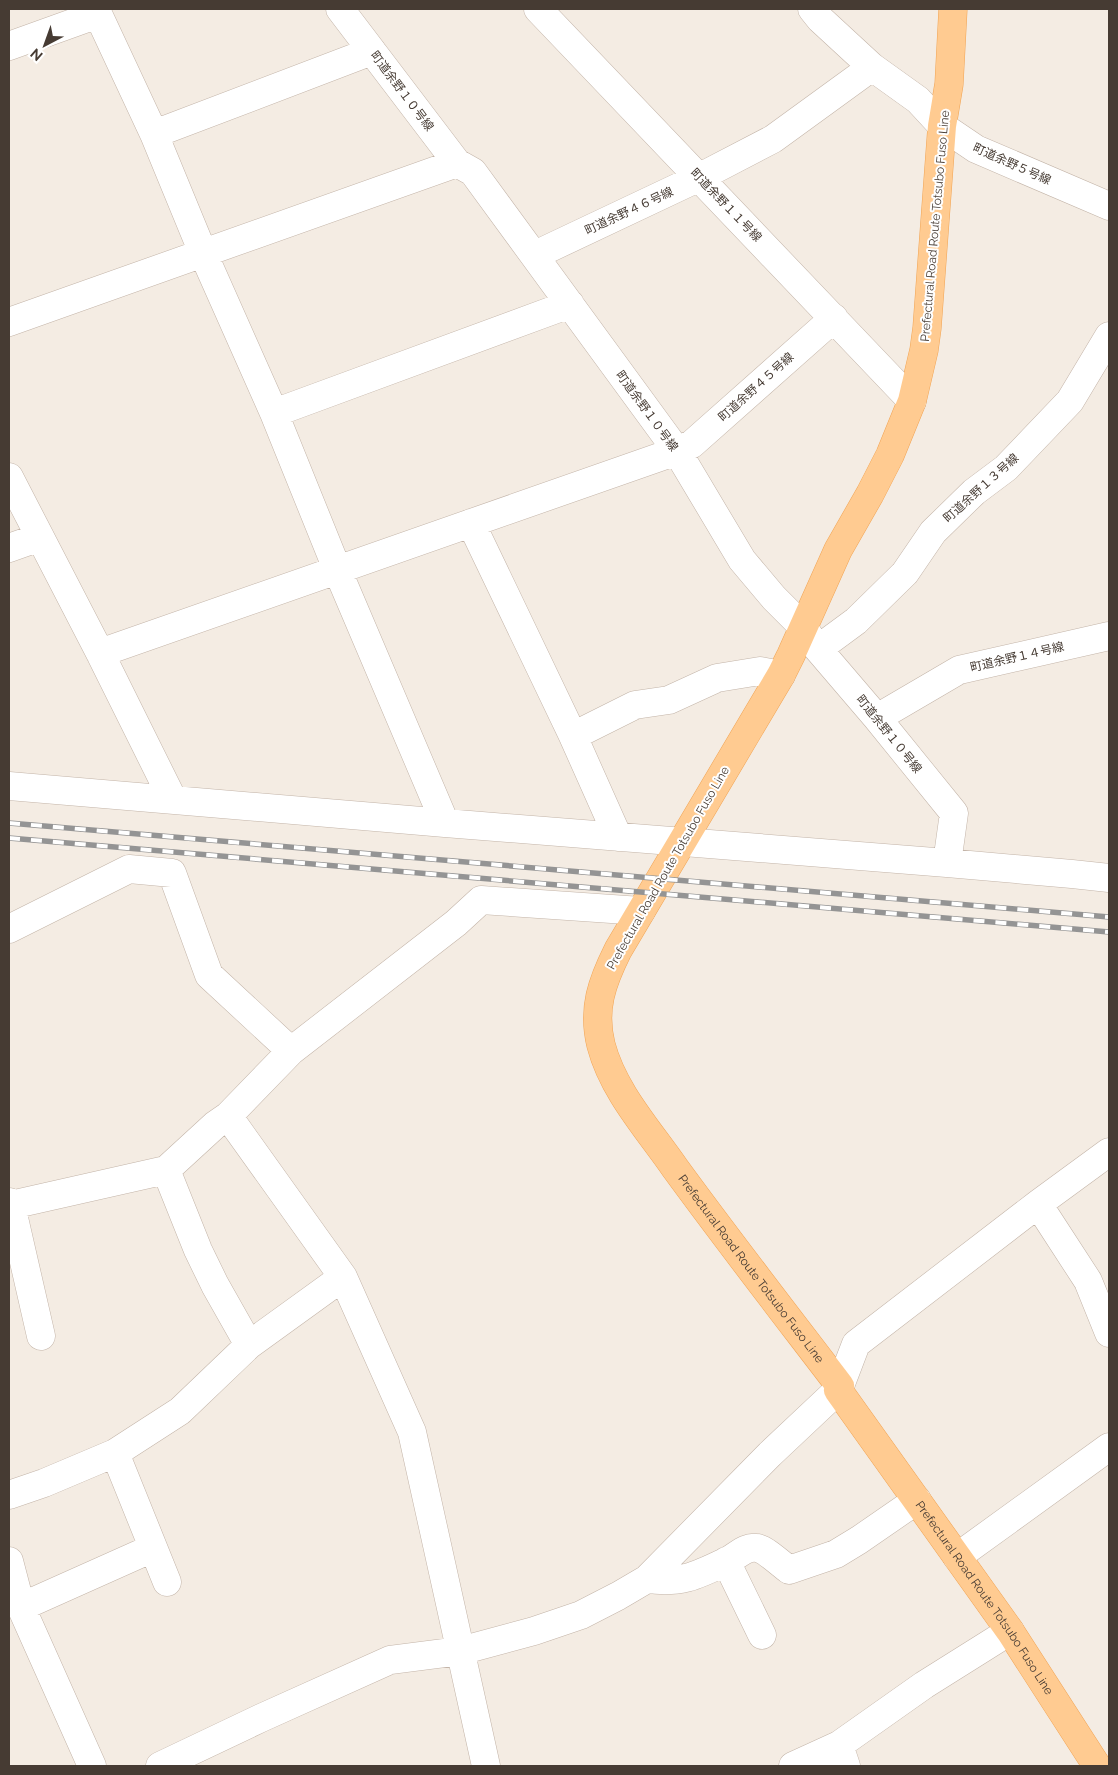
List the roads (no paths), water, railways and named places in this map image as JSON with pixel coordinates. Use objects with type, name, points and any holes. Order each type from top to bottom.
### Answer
[{"type":"main road","name":"Prefectural Road Route Totsubo Fuso Line","points":[[952,9],[949,84],[942,126],[927,328],[912,401],[890,455],[838,550],[811,638],[781,675],[641,911],[605,976],[599,997],[598,1021],[601,1043],[607,1064],[628,1102],[839,1388],[1010,1631],[1097,1766]]},
{"type":"street","name":"町道余野１０号線","points":[[340,9],[457,163],[473,172],[535,255],[677,451],[742,560],[811,638],[954,813],[947,863]]},
{"type":"street","name":"町道余野１１号線","points":[[538,9],[912,401]]},
{"type":"street","name":"町道余野５号線","points":[[812,9],[820,19],[872,67],[918,100],[942,126],[976,150],[1109,206]]},
{"type":"street","points":[[9,46],[102,10],[203,253],[274,413],[336,569],[445,823]]},
{"type":"street","points":[[154,134],[372,51]]},
{"type":"street","name":"町道余野４６号線","points":[[535,255],[700,177],[773,139],[872,67]]},
{"type":"street","points":[[9,322],[457,163]]},
{"type":"street","points":[[274,413],[570,304]]},
{"type":"street","name":"町道余野４５号線","points":[[100,652],[677,451],[692,444],[834,318]]},
{"type":"street","name":"町道余野１３号線","points":[[811,638],[856,621],[906,573],[933,532],[974,492],[1006,468],[1070,401],[1109,336]]},
{"type":"street","points":[[9,477],[100,652],[173,800]]},
{"type":"street","points":[[471,523],[573,736],[618,837]]},
{"type":"street","points":[[9,548],[40,537]]},
{"type":"street","name":"町道余野１４号線","points":[[877,718],[959,670],[1109,636]]},
{"type":"street","points":[[573,736],[635,705],[669,700],[717,678],[760,671],[781,675]]},
{"type":"street","points":[[9,786],[1109,878]]},
{"type":"street","points":[[9,929],[129,869],[172,873],[209,974],[291,1051]]},
{"type":"street","points":[[41,1336],[10,1204],[166,1170],[215,1125],[228,1116],[291,1051],[456,923],[481,900],[641,911]]},
{"type":"street","points":[[228,1116],[343,1276],[412,1432],[486,1766]]},
{"type":"street","points":[[160,1766],[260,1718],[390,1660],[460,1651],[534,1631],[581,1615],[647,1579],[770,1454],[839,1388],[856,1344],[1038,1204],[1109,1154]]},
{"type":"street","points":[[166,1170],[214,1286],[249,1345]]},
{"type":"street","points":[[1038,1204],[1088,1281],[1109,1333]]},
{"type":"street","points":[[9,1495],[44,1483],[115,1453],[180,1410],[249,1345],[343,1276]]},
{"type":"street","points":[[957,1557],[1109,1447]]},
{"type":"street","points":[[115,1453],[167,1582]]},
{"type":"street","points":[[647,1579],[664,1582],[685,1580],[750,1548],[759,1548],[789,1570],[836,1554],[916,1500]]},
{"type":"street","points":[[21,1607],[153,1548]]},
{"type":"street","points":[[9,1561],[21,1607],[92,1766]]},
{"type":"street","points":[[726,1561],[762,1634]]},
{"type":"street","points":[[793,1766],[843,1756],[924,1685],[1010,1631]]},
{"type":"railway","points":[[9,823],[1109,917]]},
{"type":"railway","points":[[9,838],[1109,932]]}]
